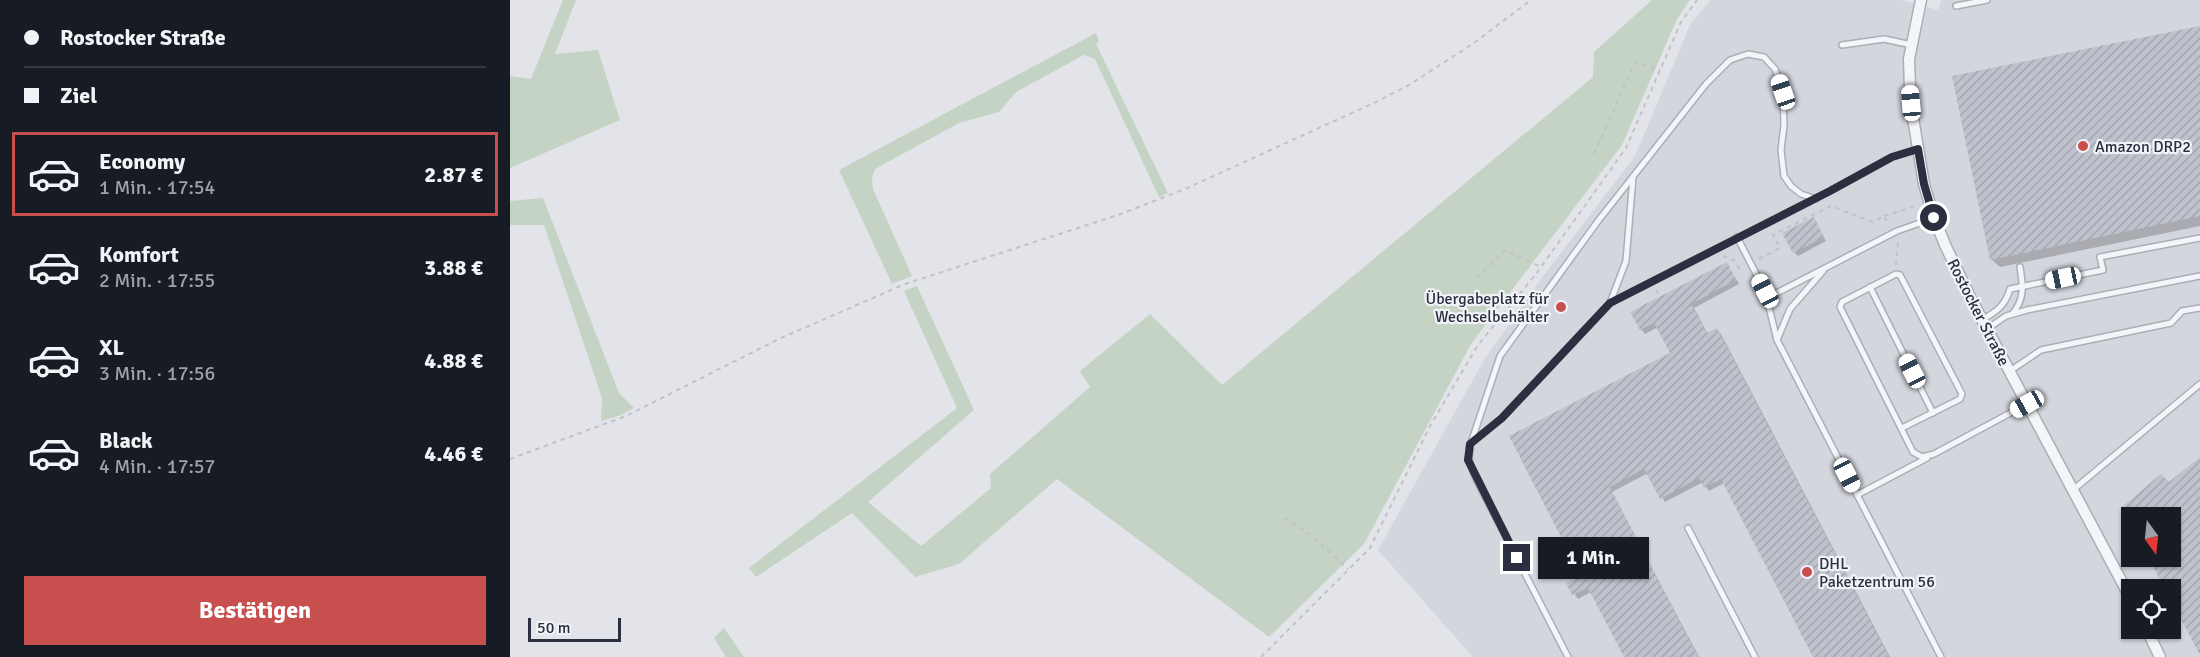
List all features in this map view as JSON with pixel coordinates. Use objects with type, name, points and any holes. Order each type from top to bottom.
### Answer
[{"type":"street","name":"Rostocker Straße","points":[[1921,0],[1909,59],[1910,88],[1918,149],[1934,218],[1957,271],[1984,324],[2121,580]]},
{"type":"street","points":[[2151,639],[2160,657]]},
{"type":"lane","points":[[1956,6],[1987,0]]},
{"type":"lane","points":[[1842,45],[1884,39],[1912,45]]},
{"type":"lane","points":[[1568,657],[1468,460],[1470,444],[1500,356],[1598,221],[1706,84],[1730,60],[1748,54],[1764,57],[1775,69],[1783,92],[1784,125],[1781,150],[1784,176],[1801,195],[1816,199]]},
{"type":"lane","points":[[1470,444],[1502,418],[1610,303],[1816,199],[1892,157],[1918,149]]},
{"type":"lane","points":[[1610,303],[1626,261],[1634,176]]},
{"type":"lane","points":[[1767,298],[1894,232],[1934,218]]},
{"type":"lane","points":[[1737,237],[1767,298],[1777,340],[1941,657]]},
{"type":"lane","points":[[1984,324],[2001,308],[2010,289],[2103,270],[2100,257],[2200,238]]},
{"type":"lane","points":[[1777,340],[1790,309],[1826,267]]},
{"type":"lane","points":[[2012,314],[2020,304],[2024,286],[2020,267]]},
{"type":"lane","points":[[1902,428],[1960,399],[1962,394],[1900,276],[1896,274],[1842,302],[1840,307],[1913,452],[1922,457],[1934,454]]},
{"type":"lane","points":[[1984,324],[2012,314],[2200,276]]},
{"type":"lane","points":[[1870,287],[1933,413]]},
{"type":"lane","points":[[2010,371],[2041,350],[2171,323],[2182,311],[2200,308]]},
{"type":"lane","points":[[2073,490],[2200,384]]},
{"type":"lane","points":[[1857,495],[2027,404]]},
{"type":"lane","points":[[1688,528],[1755,657]]},
{"type":"path","points":[[510,459],[626,416],[781,338],[905,284],[1118,215],[1185,189],[1409,85],[1474,43],[1531,0]]},
{"type":"path","points":[[1261,657],[1370,548],[1430,426],[1478,345],[1541,267],[1626,148],[1681,22],[1697,0]]},
{"type":"path","points":[[1594,154],[1635,62],[1660,70]]},
{"type":"path","points":[[1717,258],[1724,256],[1734,260],[1740,270],[1780,248],[1773,235],[1831,206],[1873,222],[1929,201]]},
{"type":"path","points":[[1884,216],[1898,240],[1896,274]]},
{"type":"path","points":[[1477,278],[1505,250],[1541,267]]},
{"type":"path","points":[[1655,288],[1660,297]]},
{"type":"path","points":[[1284,518],[1310,534],[1348,569]]},
{"type":"shaded area","points":[[1711,0],[1901,0],[1938,10],[1941,0],[2200,0],[2200,657],[1473,657],[1378,550],[1484,360],[1541,279],[1635,156],[1691,23]]},
{"type":"green space","points":[[563,0],[576,0],[555,54],[598,50],[620,120],[510,168],[510,76],[531,79]]},
{"type":"green space","points":[[1652,0],[1690,0],[1677,19],[1622,145],[1471,344],[1364,544],[1269,637],[1057,479],[959,564],[915,577],[852,513],[756,577],[749,568],[957,408],[904,291],[917,286],[974,410],[868,502],[921,546],[991,488],[990,474],[1090,387],[1080,371],[1150,314],[1222,385],[1593,77],[1594,52]]},
{"type":"green space","points":[[1096,33],[1099,41],[1096,44],[1168,193],[1159,197],[1095,59],[1084,55],[1016,92],[999,112],[959,123],[875,169],[872,177],[873,189],[912,276],[892,284],[839,170]]},
{"type":"green space","points":[[543,198],[619,393],[634,408],[621,415],[601,421],[602,398],[544,225],[510,225],[510,201]]},
{"type":"green space","points":[[724,628],[744,657],[726,657],[714,638]]},
{"type":"building","name":"Amazon DRP2","points":[[2200,26],[2200,216],[1990,260],[1952,76]]},
{"type":"building","points":[[1814,217],[1824,237],[1793,253],[1782,233]]},
{"type":"building","name":"DHL Paketzentrum 56","points":[[1727,262],[1736,280],[1691,304],[1707,333],[1717,328],[1889,657],[1813,657],[1721,479],[1704,488],[1699,478],[1660,499],[1644,469],[1610,487],[1698,657],[1624,657],[1588,588],[1572,595],[1566,583],[1581,576],[1509,436],[1670,353],[1654,323],[1640,330],[1630,312]]},
{"type":"building","points":[[2200,457],[2200,655],[2181,620],[2181,579],[2160,579],[2154,567],[2181,567],[2181,507],[2122,507],[2161,474],[2169,482]]},
{"type":"place","name":"Amazon DRP2","points":[[2083,146]]},
{"type":"place","name":"Übergabeplatz für Wechselbehälter","points":[[1561,307]]},
{"type":"place","name":"DHL Paketzentrum 56","points":[[1807,572]]},
{"type":"route","points":[[1517,558],[1468,460],[1470,444],[1502,418],[1610,303],[1892,157],[1918,149],[1924,184],[1934,218]]}]
